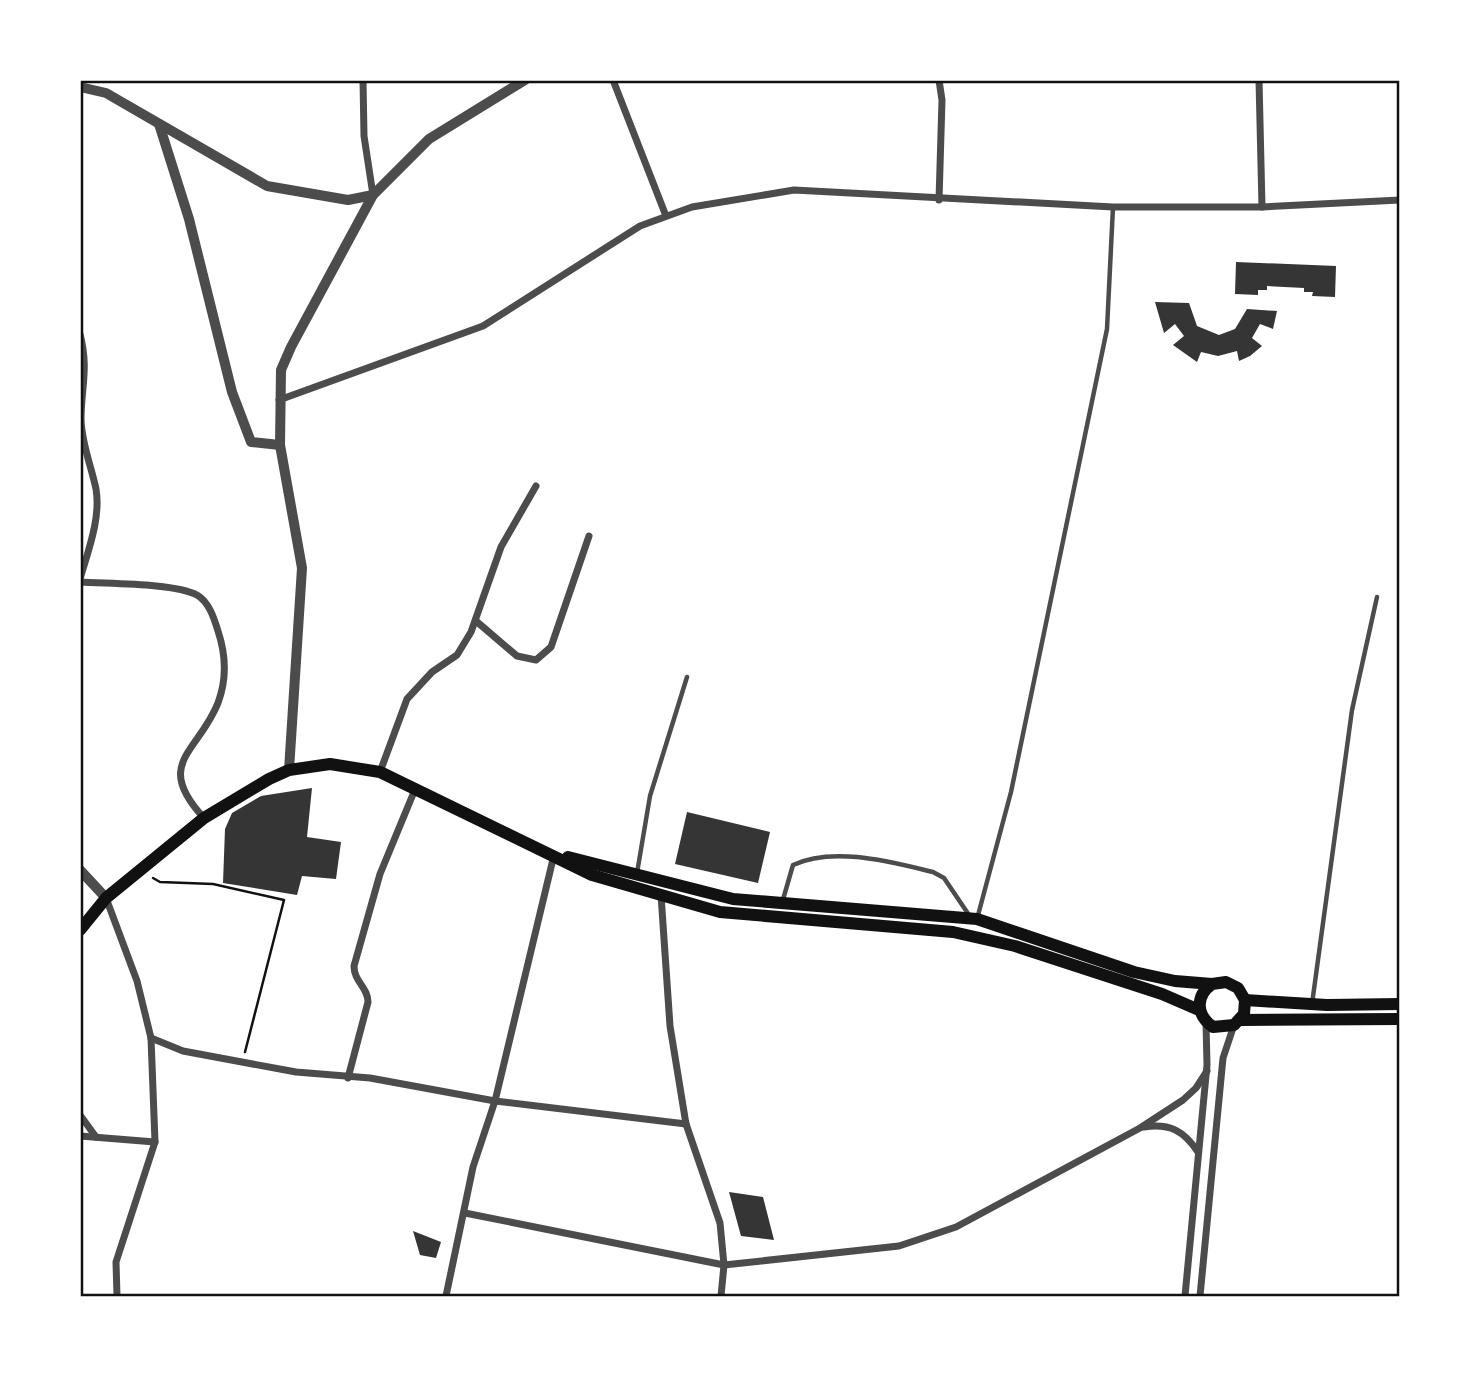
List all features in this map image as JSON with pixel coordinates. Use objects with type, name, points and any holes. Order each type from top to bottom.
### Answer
[{"type":"main road","points":[[80,930],[106,898],[204,818],[268,779],[289,770],[330,764],[380,772],[416,787],[592,875],[720,912],[953,932],[985,938],[1162,994],[1199,1010]]},
{"type":"main road","points":[[554,854],[636,873],[695,891],[782,905],[974,919],[1134,972],[1175,981],[1232,984],[1245,1000],[1312,1004],[1399,1004]]},
{"type":"main road","points":[[1212,984],[1201,996],[1199,1010],[1206,1023],[1220,1028],[1237,1023],[1399,1019]]},
{"type":"main road","points":[[1237,1023],[1245,1000]]},
{"type":"street","points":[[363,80],[364,136],[373,195]]},
{"type":"street","points":[[289,770],[302,568],[280,445],[281,370],[373,195],[429,139],[525,80]]},
{"type":"street","points":[[613,80],[666,216]]},
{"type":"street","points":[[939,80],[942,100],[939,200]]},
{"type":"street","points":[[1259,80],[1262,207]]},
{"type":"street","points":[[80,87],[106,93],[267,186],[348,200],[373,195]]},
{"type":"street","points":[[159,124],[190,219],[232,392],[251,442],[280,445]]},
{"type":"street","points":[[279,400],[483,326],[606,245],[640,226],[692,207],[794,190],[939,200],[1113,206],[1262,207],[1399,200]]},
{"type":"street","points":[[80,334],[87,364],[81,417],[83,451],[96,490],[94,529],[80,581],[153,586],[197,595],[212,612],[225,651],[224,682],[217,706],[182,761],[181,781],[185,798],[204,818]]},
{"type":"street","points":[[380,772],[407,699],[432,672],[457,654],[476,621],[501,547],[536,486]]},
{"type":"street","points":[[476,621],[517,656],[536,660],[551,647],[589,536]]},
{"type":"street","points":[[348,1078],[368,999],[355,977],[354,966],[380,874],[416,787]]},
{"type":"street","points":[[446,1297],[473,1167],[495,1101],[554,854]]},
{"type":"street","points":[[80,870],[106,898],[137,981],[151,1038],[155,1142],[116,1262],[117,1297]]},
{"type":"street","points":[[661,894],[670,1026],[686,1124],[720,1223],[724,1265],[721,1297]]},
{"type":"street","points":[[1185,1297],[1207,1070],[1206,1023]]},
{"type":"street","points":[[1200,1297],[1223,1058],[1237,1023]]},
{"type":"street","points":[[151,1038],[183,1051],[296,1072],[370,1078],[495,1101],[686,1124]]},
{"type":"street","points":[[465,1213],[724,1265],[899,1246],[956,1227],[1140,1128],[1183,1100],[1196,1088],[1207,1070]]},
{"type":"street","points":[[80,1115],[96,1138]]},
{"type":"street","points":[[1140,1128],[1171,1127],[1189,1140],[1199,1153]]},
{"type":"street","points":[[80,1136],[155,1142]]},
{"type":"lane","points":[[974,919],[1011,792],[1107,329],[1113,206]]},
{"type":"lane","points":[[1312,1004],[1352,710],[1377,597]]},
{"type":"lane","points":[[636,873],[650,796],[687,677]]},
{"type":"lane","points":[[782,905],[793,865],[809,857],[847,858],[933,872],[944,878],[974,919]]},
{"type":"path","points":[[142,870],[160,882],[213,884],[284,900],[243,1061]]},
{"type":"building","points":[[1236,262],[1336,266],[1335,297],[1312,296],[1313,292],[1304,292],[1304,288],[1267,286],[1267,290],[1258,290],[1258,295],[1235,294]]},
{"type":"building","points":[[1155,302],[1189,303],[1197,326],[1219,335],[1235,329],[1247,309],[1277,311],[1273,329],[1260,324],[1252,338],[1262,346],[1250,356],[1239,361],[1237,351],[1218,356],[1201,352],[1197,362],[1173,345],[1184,336],[1175,324],[1164,333]]},
{"type":"building","points":[[312,788],[307,837],[341,842],[336,879],[302,876],[297,895],[223,883],[225,829],[232,813],[261,796]]},
{"type":"building","points":[[687,812],[770,832],[758,883],[675,864]]},
{"type":"building","points":[[729,1192],[763,1197],[774,1240],[741,1236]]},
{"type":"building","points":[[413,1231],[441,1242],[436,1258],[420,1255]]}]
